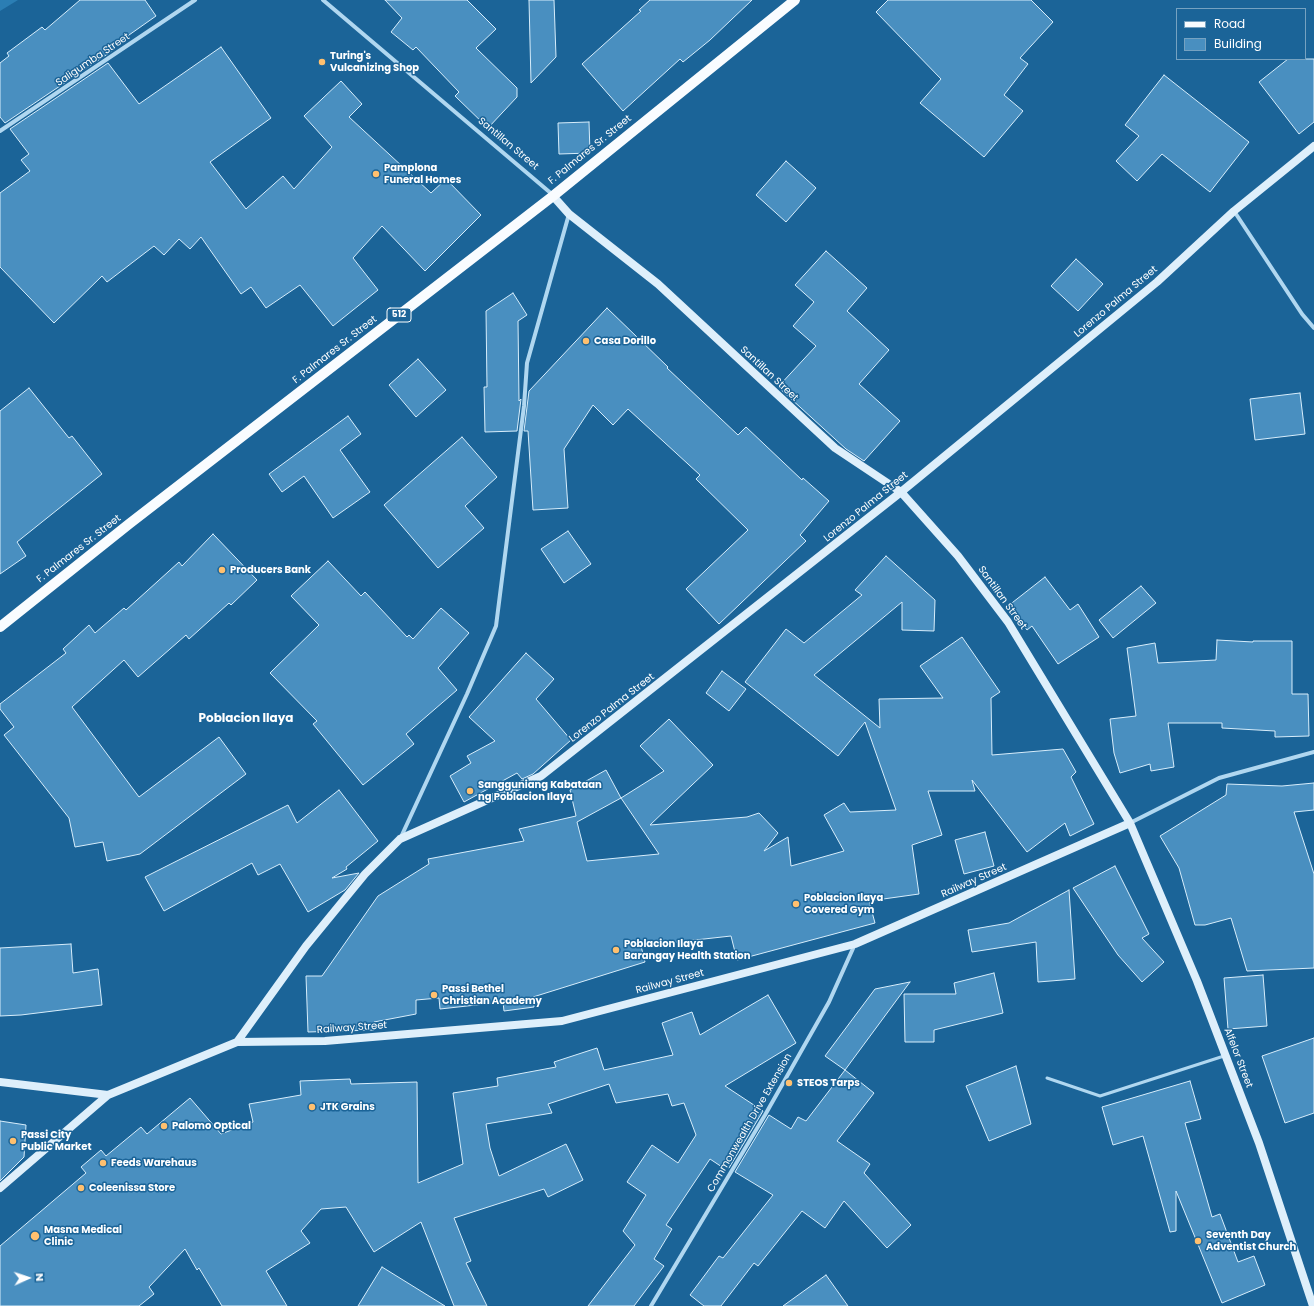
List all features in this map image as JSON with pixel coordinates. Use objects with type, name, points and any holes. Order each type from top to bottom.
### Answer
[{"type":"main road","name":"F. Palmares Sr. Street","points":[[0,627],[142,514],[553,196],[795,0]]},
{"type":"street","name":"Saligumba Street","points":[[0,131],[195,0]]},
{"type":"street","name":"Santillan Street","points":[[323,0],[553,196],[569,214],[658,284],[835,448],[901,492],[958,556],[1008,622],[1130,823]]},
{"type":"street","name":"Lorenzo Palma Street","points":[[400,838],[541,776],[901,492],[1157,282],[1234,211],[1314,146]]},
{"type":"street","points":[[1234,211],[1302,314],[1314,328]]},
{"type":"street","points":[[238,1042],[306,946],[365,874],[400,838],[467,694],[496,626],[524,406],[526,363],[569,214]]},
{"type":"street","name":"Railway Street","points":[[0,1082],[108,1095],[238,1042],[325,1041],[562,1020],[855,944],[1130,823],[1219,778],[1314,752]]},
{"type":"street","name":"Alfelor Street","points":[[1130,823],[1197,981],[1259,1143],[1313,1306]]},
{"type":"street","name":"Commonwealth Drive Extension","points":[[651,1306],[766,1115],[829,1002],[855,944]]},
{"type":"street","points":[[0,1188],[108,1095]]},
{"type":"lane","points":[[1047,1078],[1100,1096],[1226,1056]]},
{"type":"shaded area","points":[[0,0],[18,0],[0,11]]},
{"type":"building","points":[[80,0],[145,0],[156,16],[112,47],[114,49],[106,55],[5,123],[0,117],[0,63],[9,56],[7,53],[42,27],[45,30]]},
{"type":"building","points":[[385,0],[467,0],[496,29],[476,48],[517,88],[517,97],[488,128],[455,96],[459,92],[416,47],[413,50],[391,32],[402,18]]},
{"type":"building","points":[[529,0],[554,0],[556,57],[531,83]]},
{"type":"building","points":[[650,0],[752,0],[710,40],[683,62],[680,59],[623,111],[582,64],[641,11],[639,10]]},
{"type":"building","points":[[888,0],[1031,0],[1053,22],[1020,58],[1028,64],[1004,95],[1023,111],[984,157],[920,103],[941,79],[876,12]]},
{"type":"building","points":[[221,47],[271,118],[210,162],[246,209],[283,176],[294,189],[332,147],[304,116],[341,81],[362,104],[349,117],[431,193],[446,179],[481,215],[425,271],[382,226],[353,258],[378,290],[333,326],[300,285],[266,308],[251,287],[241,294],[201,237],[190,249],[179,239],[164,255],[154,246],[107,282],[102,276],[54,323],[0,267],[0,193],[30,171],[21,160],[29,154],[10,129],[108,63],[139,104]]},
{"type":"building","points":[[1314,59],[1314,122],[1299,134],[1259,82],[1287,60]]},
{"type":"building","points":[[1164,75],[1249,142],[1210,192],[1162,154],[1137,181],[1116,161],[1139,136],[1125,125]]},
{"type":"building","points":[[589,122],[590,153],[559,154],[558,123]]},
{"type":"building","points":[[786,161],[816,188],[786,222],[756,195]]},
{"type":"building","points":[[826,251],[867,288],[847,311],[889,350],[859,384],[900,421],[864,461],[846,449],[778,387],[816,346],[793,326],[814,302],[795,285]]},
{"type":"building","points":[[1076,259],[1103,284],[1078,311],[1051,286]]},
{"type":"building","points":[[513,293],[527,315],[518,321],[519,401],[521,399],[517,431],[485,432],[484,387],[487,387],[486,311]]},
{"type":"building","points":[[607,308],[668,367],[667,368],[738,435],[746,427],[802,480],[803,478],[829,501],[800,535],[806,541],[719,624],[686,589],[748,530],[696,479],[700,475],[628,409],[613,425],[593,405],[564,449],[568,508],[533,510],[528,431],[524,431],[529,391]]},
{"type":"building","points":[[418,359],[446,390],[416,417],[389,385]]},
{"type":"building","points":[[29,388],[69,438],[72,436],[102,474],[17,542],[26,556],[0,574],[0,411]]},
{"type":"building","points":[[1300,393],[1305,434],[1255,440],[1250,399]]},
{"type":"building","points":[[348,416],[361,434],[340,450],[370,492],[333,518],[304,476],[282,492],[269,474]]},
{"type":"building","points":[[462,437],[497,477],[465,506],[484,528],[438,568],[384,505]]},
{"type":"building","points":[[568,531],[591,564],[564,583],[541,549]]},
{"type":"building","points":[[213,534],[257,580],[231,605],[229,603],[189,639],[186,635],[138,677],[124,660],[72,707],[139,797],[219,737],[246,774],[140,854],[107,861],[103,842],[75,847],[69,818],[4,735],[14,727],[0,709],[0,704],[66,653],[63,649],[89,625],[95,633],[124,608],[126,610],[179,562],[182,566]]},
{"type":"building","points":[[886,556],[935,600],[934,631],[902,630],[902,602],[814,675],[880,728],[879,699],[943,698],[920,666],[962,637],[1000,692],[991,698],[992,755],[1063,749],[1076,772],[1071,777],[1094,824],[1070,836],[1065,823],[1027,852],[972,780],[975,791],[928,791],[942,835],[912,845],[919,894],[869,901],[875,923],[737,960],[731,936],[641,946],[645,962],[533,997],[534,1007],[504,1011],[503,1002],[440,1009],[439,998],[416,1000],[416,1014],[374,1022],[374,1030],[308,1032],[306,976],[322,976],[378,896],[429,864],[428,859],[524,841],[519,829],[576,816],[570,790],[606,770],[621,798],[664,771],[640,746],[669,719],[713,765],[650,825],[747,817],[759,813],[778,833],[764,851],[788,837],[791,866],[844,851],[824,815],[844,803],[850,812],[896,810],[865,722],[838,756],[745,682],[786,629],[804,643],[862,595],[855,590]],"holes":[[[621,798],[659,854],[587,861],[577,822]]]},
{"type":"building","points":[[328,561],[361,596],[365,592],[407,637],[409,635],[413,639],[441,608],[469,633],[438,668],[457,690],[406,734],[414,744],[363,785],[313,724],[317,721],[270,673],[319,625],[291,596]]},
{"type":"building","points":[[1045,577],[1070,610],[1078,604],[1099,637],[1058,664],[1032,626],[1027,630],[1008,606]]},
{"type":"building","points":[[1141,586],[1156,603],[1113,638],[1099,620]]},
{"type":"building","points":[[1217,640],[1253,642],[1292,641],[1292,694],[1308,694],[1309,736],[1275,737],[1275,731],[1222,728],[1222,723],[1168,723],[1174,767],[1151,771],[1150,764],[1120,773],[1114,753],[1110,719],[1136,716],[1127,648],[1155,643],[1158,663],[1216,660]]},
{"type":"building","points":[[526,653],[554,679],[536,699],[571,740],[533,774],[522,779],[517,773],[464,802],[450,776],[471,763],[467,756],[495,741],[469,717]]},
{"type":"building","points":[[722,671],[746,689],[729,711],[706,693]]},
{"type":"building","points":[[1314,783],[1314,810],[1294,812],[1314,874],[1314,968],[1247,971],[1231,918],[1205,925],[1195,925],[1179,868],[1160,836],[1226,795],[1227,784],[1282,786]]},
{"type":"building","points":[[339,790],[378,841],[346,867],[347,869],[332,878],[359,873],[345,890],[308,912],[280,864],[258,875],[252,863],[164,911],[145,877],[288,805],[297,823]]},
{"type":"building","points":[[985,832],[994,866],[964,874],[955,840]]},
{"type":"building","points":[[1115,866],[1149,934],[1142,938],[1164,962],[1142,982],[1118,955],[1073,888]]},
{"type":"building","points":[[1069,890],[1075,979],[1038,982],[1036,942],[972,952],[968,930],[1009,923]]},
{"type":"building","points":[[71,944],[73,973],[98,969],[102,1005],[21,1015],[0,1016],[0,948]]},
{"type":"building","points":[[994,973],[1003,1013],[934,1030],[934,1042],[905,1042],[904,994],[956,994],[954,983]]},
{"type":"building","points":[[1263,975],[1267,1026],[1228,1029],[1224,978]]},
{"type":"building","points":[[910,982],[845,1070],[825,1056],[875,989]]},
{"type":"building","points":[[768,995],[796,1043],[725,1086],[763,1111],[729,1168],[724,1165],[722,1167],[710,1159],[666,1225],[672,1229],[654,1259],[664,1266],[634,1306],[588,1306],[635,1245],[623,1231],[646,1195],[627,1182],[652,1145],[678,1163],[696,1135],[684,1103],[672,1106],[668,1094],[616,1103],[609,1084],[548,1104],[552,1113],[486,1124],[490,1148],[499,1176],[566,1144],[583,1180],[548,1197],[544,1189],[454,1218],[471,1261],[466,1263],[487,1306],[454,1306],[421,1222],[374,1252],[346,1207],[321,1209],[301,1231],[310,1243],[266,1271],[287,1306],[222,1306],[199,1268],[197,1270],[185,1249],[149,1287],[154,1294],[139,1306],[0,1306],[0,1246],[86,1173],[81,1167],[101,1150],[106,1156],[141,1127],[147,1134],[190,1098],[221,1134],[253,1122],[249,1104],[301,1095],[300,1081],[350,1079],[351,1084],[417,1082],[418,1183],[463,1164],[453,1093],[498,1086],[497,1078],[556,1067],[554,1062],[597,1048],[604,1070],[673,1055],[662,1023],[692,1012],[700,1035]]},
{"type":"building","points":[[1314,1038],[1314,1113],[1285,1123],[1262,1056]]},
{"type":"building","points":[[1016,1066],[1031,1124],[989,1141],[966,1086]]},
{"type":"building","points":[[845,1070],[874,1093],[837,1141],[870,1164],[864,1173],[911,1225],[887,1248],[844,1201],[825,1228],[802,1211],[758,1266],[754,1263],[721,1306],[704,1306],[690,1295],[719,1256],[723,1258],[773,1195],[735,1172],[769,1115],[791,1129],[798,1117],[806,1121]]},
{"type":"building","points":[[1190,1081],[1201,1119],[1185,1123],[1212,1217],[1220,1214],[1238,1262],[1254,1256],[1265,1285],[1222,1303],[1176,1191],[1176,1231],[1170,1232],[1143,1136],[1113,1145],[1102,1107]]},
{"type":"building","name":"Passi City Public Market","points":[[0,1121],[26,1125],[24,1157],[0,1181]]},
{"type":"building","points":[[382,1267],[445,1306],[358,1306]]},
{"type":"building","points":[[826,1275],[848,1306],[783,1306]]},
{"type":"place","name":"Turing's Vulcanizing Shop","points":[[322,62]]},
{"type":"place","name":"Pamplona Funeral Homes","points":[[376,174]]},
{"type":"place","name":"Casa Dorillo","points":[[586,341]]},
{"type":"place","name":"Producers Bank","points":[[222,570]]},
{"type":"place","name":"Sangguniang Kabataan ng Poblacion Ilaya","points":[[470,791]]},
{"type":"place","name":"Poblacion Ilaya Covered Gym","points":[[796,904]]},
{"type":"place","name":"Poblacion Ilaya Barangay Health Station","points":[[616,950]]},
{"type":"place","name":"Passi Bethel Christian Academy","points":[[434,995]]},
{"type":"place","name":"STEOS Tarps","points":[[789,1083]]},
{"type":"place","name":"JTK Grains","points":[[312,1107]]},
{"type":"place","name":"Palomo Optical","points":[[164,1126]]},
{"type":"place","name":"Passi City Public Market","points":[[13,1141]]},
{"type":"place","name":"Feeds Warehaus","points":[[103,1163]]},
{"type":"place","name":"Coleenissa Store","points":[[81,1188]]},
{"type":"place","name":"Masna Medical Clinic","points":[[35,1236]]},
{"type":"place","name":"Seventh Day Adventist Church","points":[[1198,1241]]},
{"type":"district","name":"Poblacion Ilaya","points":[[246,719]]}]
